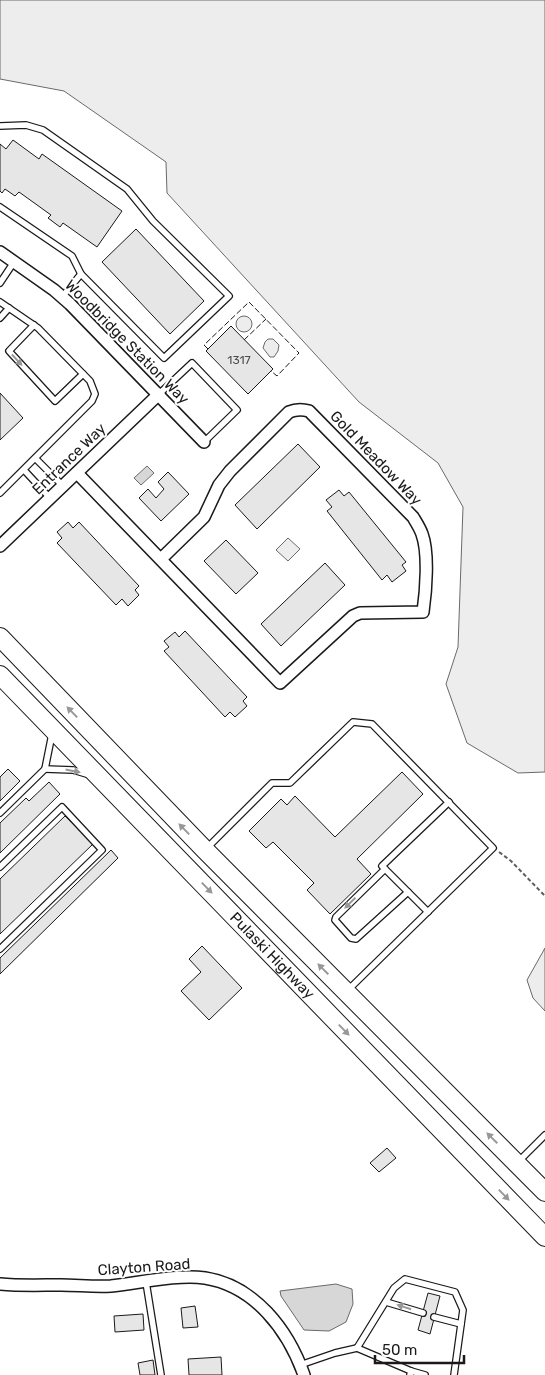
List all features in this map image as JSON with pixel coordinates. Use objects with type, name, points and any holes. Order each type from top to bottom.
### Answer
[{"type":"highway","name":"Pulaski Highway","points":[[0,637],[205,850],[545,1192]]},
{"type":"highway","name":"Pulaski Highway","points":[[0,676],[545,1237]]},
{"type":"highway","points":[[516,1163],[545,1186]]},
{"type":"street","name":"Woodbridge Station Way","points":[[0,252],[62,297],[204,442]]},
{"type":"street","name":"Entrance Way","points":[[0,546],[159,394]]},
{"type":"street","name":"Gold Meadow Way","points":[[77,472],[160,559],[280,683],[353,616],[360,612],[423,612],[426,596],[425,546],[422,532],[413,517],[309,411],[303,410],[295,409],[289,412],[230,471],[219,485],[204,517],[160,559]]},
{"type":"street","name":"Clayton Road","points":[[0,1284],[108,1286],[178,1278],[204,1278],[228,1284],[247,1295],[264,1309],[280,1328],[302,1370]]},
{"type":"lane","points":[[0,126],[26,125],[43,130],[127,189],[153,221],[229,296],[164,358],[81,274],[72,256],[0,207]]},
{"type":"lane","points":[[0,283],[14,262]]},
{"type":"lane","points":[[62,297],[81,274]]},
{"type":"lane","points":[[0,302],[34,325],[83,374],[94,388],[95,394],[92,401],[0,493]]},
{"type":"lane","points":[[0,318],[9,308]]},
{"type":"lane","points":[[34,325],[9,351],[54,401],[83,374]]},
{"type":"lane","points":[[159,394],[192,363],[238,410],[204,442]]},
{"type":"lane","points":[[36,458],[63,486]]},
{"type":"lane","points":[[24,470],[50,498]]},
{"type":"lane","points":[[205,850],[272,783],[290,783],[353,722],[372,724],[493,848],[346,992]]},
{"type":"lane","points":[[0,813],[45,769],[52,730]]},
{"type":"lane","points":[[45,769],[73,770],[100,778]]},
{"type":"lane","points":[[428,912],[382,866],[449,802]]},
{"type":"lane","points":[[0,867],[62,807],[102,850],[0,949]]},
{"type":"lane","points":[[385,869],[336,917],[335,920],[351,938],[356,939],[408,892]]},
{"type":"lane","points":[[516,1163],[545,1135]]},
{"type":"lane","points":[[357,1348],[394,1288],[405,1279],[455,1292],[462,1310],[454,1375]]},
{"type":"lane","points":[[146,1282],[161,1375]]},
{"type":"lane","points":[[386,1302],[423,1313]]},
{"type":"lane","points":[[434,1317],[461,1324]]},
{"type":"lane","points":[[302,1370],[335,1353],[357,1348],[411,1373],[425,1375]]},
{"type":"path","points":[[493,848],[511,861],[545,896]]},
{"type":"shaded area","points":[[0,0],[545,0],[545,772],[518,773],[467,743],[446,684],[458,647],[463,507],[438,463],[359,402],[167,193],[166,162],[64,91],[0,79]]},
{"type":"shaded area","points":[[244,316],[252,324],[244,332],[236,324]]},
{"type":"shaded area","points":[[268,339],[273,339],[279,345],[274,357],[270,357],[263,348]]},
{"type":"shaded area","points":[[147,466],[154,473],[141,485],[134,478]]},
{"type":"shaded area","points":[[288,538],[300,549],[288,561],[276,550]]},
{"type":"shaded area","points":[[545,948],[545,1011],[533,998],[527,980]]},
{"type":"shaded area","points":[[336,1284],[352,1289],[353,1304],[346,1322],[329,1331],[304,1330],[281,1296],[280,1291]]},
{"type":"building","points":[[13,140],[39,159],[42,154],[122,211],[97,247],[63,223],[60,227],[48,218],[51,215],[19,192],[15,196],[5,189],[2,193],[0,191],[0,144],[6,149]]},
{"type":"building","points":[[136,229],[204,301],[170,334],[102,262]]},
{"type":"building","points":[[231,326],[273,369],[248,394],[206,351]]},
{"type":"building","points":[[0,393],[23,418],[0,440]]},
{"type":"building","points":[[298,444],[320,467],[257,529],[235,505]]},
{"type":"building","points":[[168,472],[189,494],[161,521],[139,498],[148,489],[156,498],[164,489],[158,482]]},
{"type":"building","points":[[339,490],[344,496],[349,492],[406,562],[402,565],[406,571],[392,582],[387,575],[382,580],[327,511],[332,507],[326,500]]},
{"type":"building","points":[[68,522],[73,528],[79,522],[139,586],[135,590],[139,595],[128,606],[122,599],[116,605],[57,543],[62,538],[57,532]]},
{"type":"building","points":[[226,540],[258,573],[236,594],[204,561]]},
{"type":"building","points":[[325,563],[345,585],[281,646],[261,624]]},
{"type":"building","points":[[185,631],[247,697],[243,701],[247,706],[235,717],[230,712],[225,717],[164,651],[169,647],[164,641],[175,632],[179,637]]},
{"type":"building","points":[[8,769],[20,781],[0,801],[0,777]]},
{"type":"building","points":[[402,772],[423,794],[357,859],[371,874],[330,914],[307,890],[314,883],[273,842],[266,848],[249,831],[281,799],[287,805],[295,796],[335,837]]},
{"type":"building","points":[[49,782],[60,794],[0,853],[0,823],[26,798],[29,801]]},
{"type":"building","points":[[65,816],[93,844],[0,934],[0,879]]},
{"type":"building","points":[[111,850],[118,858],[0,974],[0,958]]},
{"type":"building","points":[[202,946],[242,988],[209,1020],[181,991],[201,972],[189,959]]},
{"type":"building","points":[[387,1148],[396,1158],[379,1172],[370,1163]]},
{"type":"building","points":[[428,1293],[440,1296],[430,1334],[418,1330]]},
{"type":"building","points":[[195,1306],[198,1327],[183,1328],[181,1308]]},
{"type":"building","points":[[143,1314],[144,1330],[115,1332],[114,1316]]},
{"type":"building","points":[[221,1357],[222,1375],[189,1375],[188,1359]]},
{"type":"building","points":[[153,1360],[155,1375],[140,1375],[138,1363]]},
{"type":"fence","points":[[208,349],[204,345],[249,302],[299,353],[277,376],[271,371]]},
{"type":"fence","points":[[244,340],[266,319]]}]
